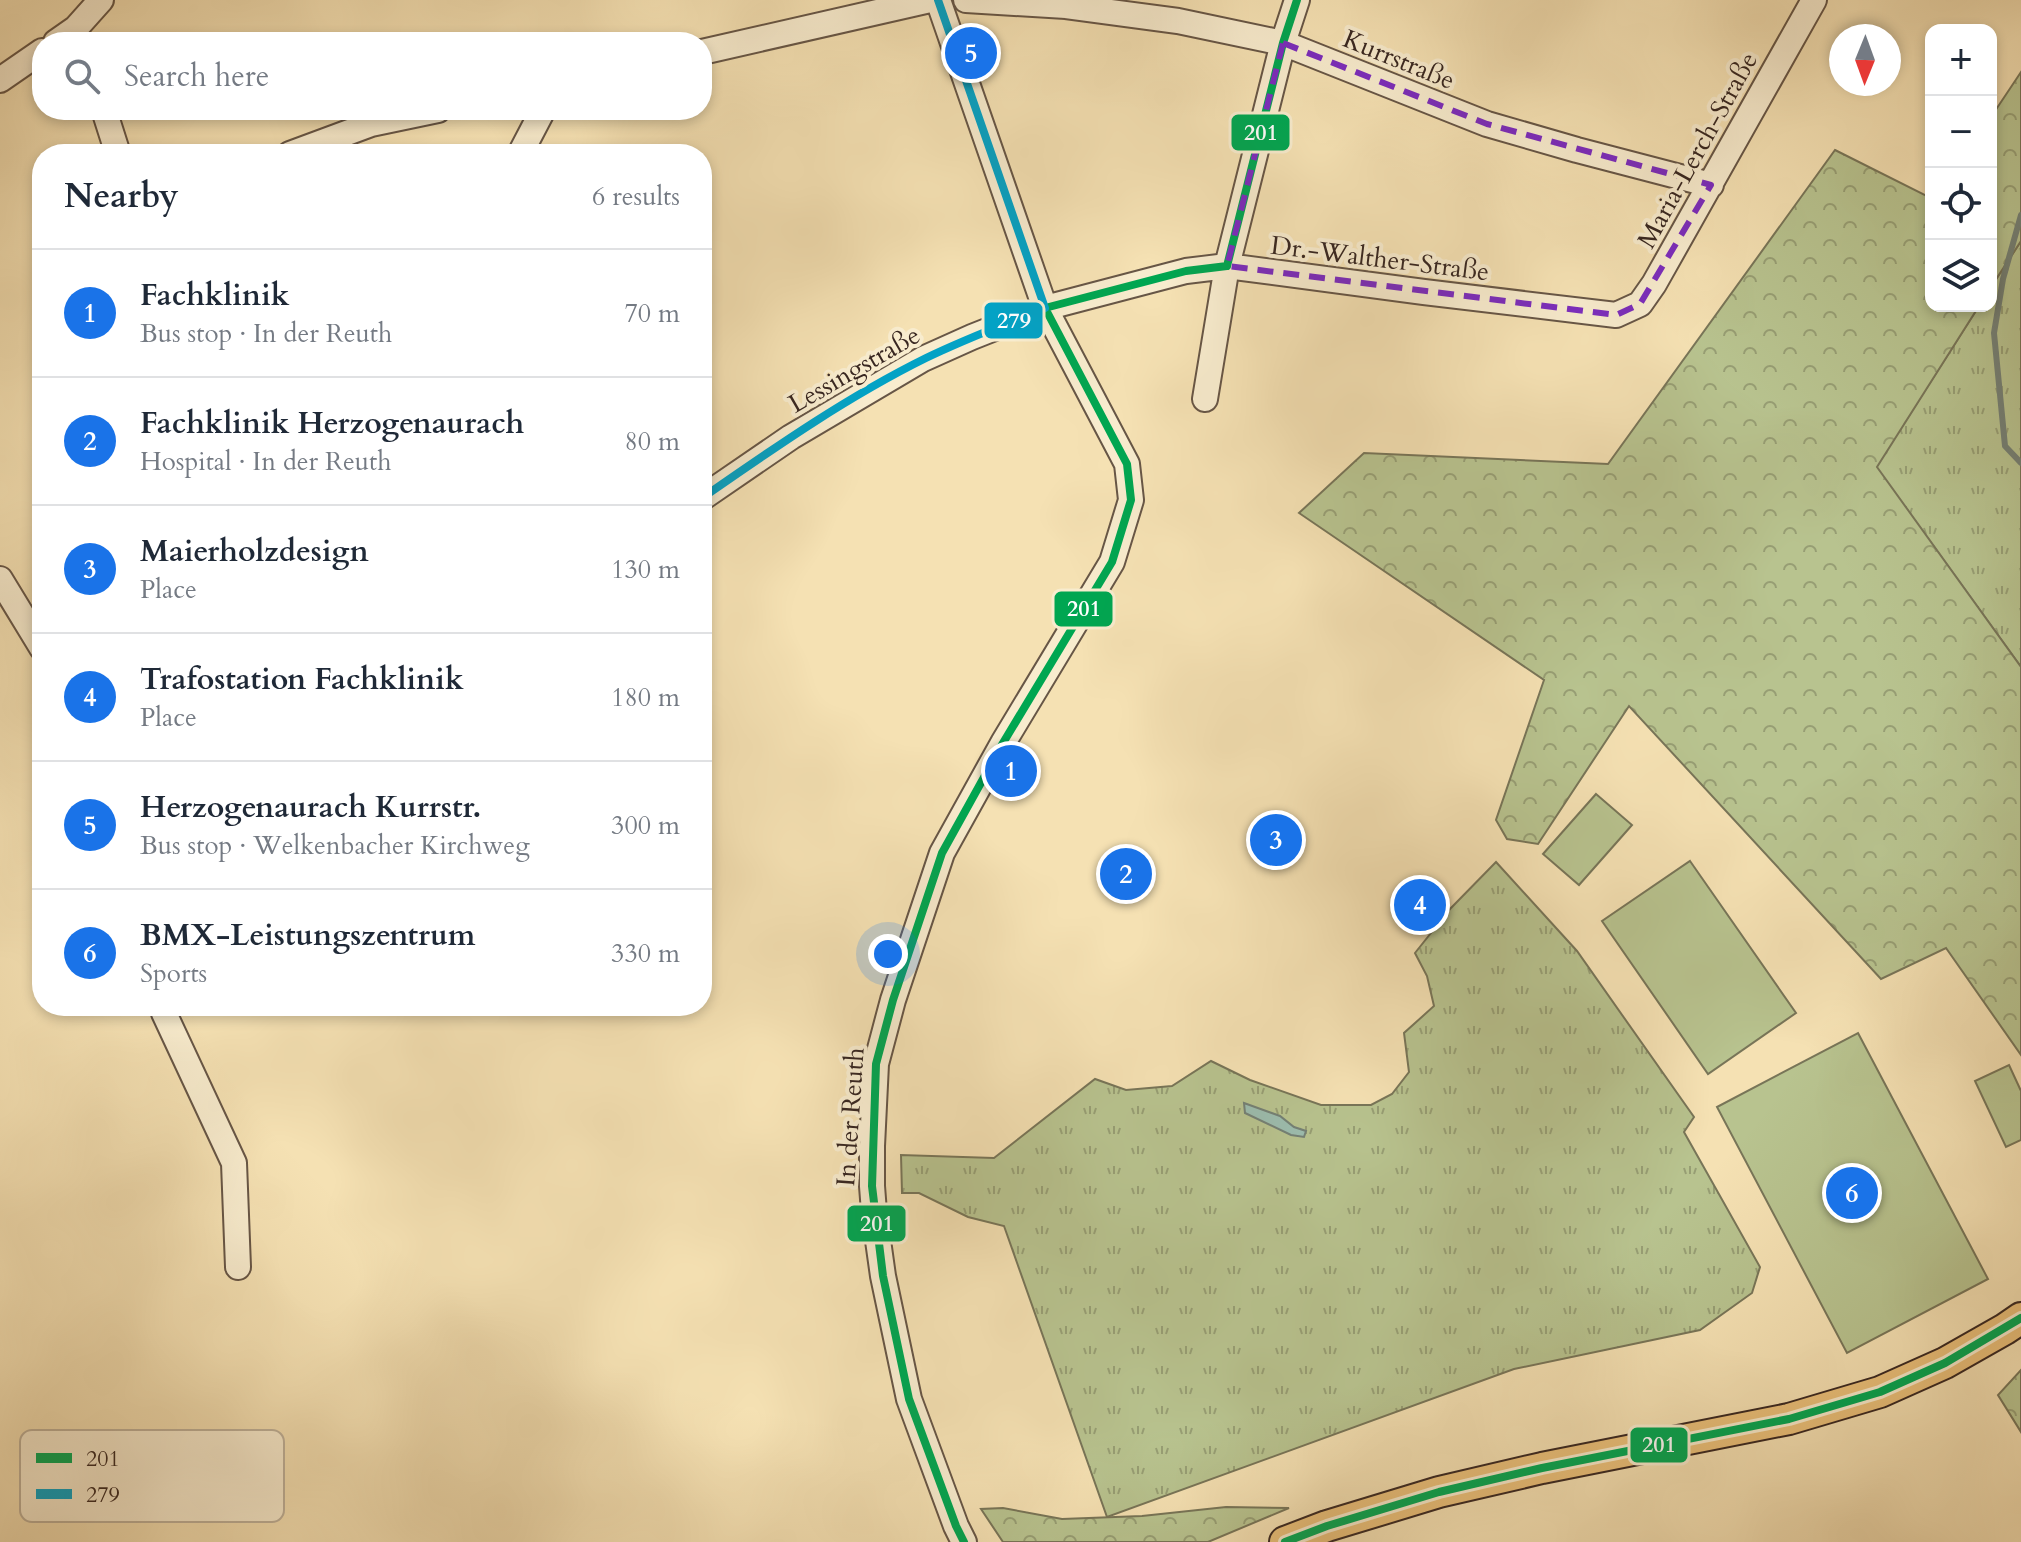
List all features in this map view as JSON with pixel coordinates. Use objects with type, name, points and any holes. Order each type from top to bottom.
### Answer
[{"type":"main road","points":[[1285,1542],[1439,1492],[1542,1468],[1789,1419],[1880,1392],[1945,1363],[2021,1318]]},
{"type":"street","points":[[81,32],[101,0]]},
{"type":"street","points":[[712,50],[930,0]]},
{"type":"street","points":[[938,0],[1045,308]]},
{"type":"street","name":"Kurrstraße","points":[[966,0],[1066,6],[1178,21],[1283,43],[1487,124],[1711,185]]},
{"type":"street","points":[[1205,399],[1227,266],[1283,43],[1297,0]]},
{"type":"street","name":"Maria-Lerch-Straße","points":[[1616,315],[1640,304],[1654,284],[1711,185],[1803,3]]},
{"type":"street","points":[[0,80],[32,58]]},
{"type":"street","points":[[107,120],[115,144]]},
{"type":"street","points":[[317,144],[390,120]]},
{"type":"street","points":[[525,144],[538,120]]},
{"type":"street","name":"Dr.-Walther-Straße","points":[[1045,308],[1186,271],[1227,266],[1616,315]]},
{"type":"street","name":"Lessingstraße","points":[[712,491],[791,437],[910,367],[972,337],[1045,308]]},
{"type":"street","name":"In der Reuth","points":[[964,1542],[909,1399],[883,1276],[872,1186],[876,1064],[893,1000],[942,853],[1003,743],[1112,562],[1131,500],[1127,464],[1045,308]]},
{"type":"street","points":[[0,579],[32,632]]},
{"type":"street","points":[[165,1016],[234,1163],[238,1267]]},
{"type":"highlighted area","points":[[1283,43],[1487,124],[1711,185],[1640,304],[1616,315],[1227,266]]},
{"type":"green space","points":[[2021,72],[2021,241],[1997,278],[1997,168],[1997,108]]},
{"type":"green space","points":[[1835,150],[1925,195],[1925,312],[1975,312],[1877,467],[2021,667],[2021,1055],[1946,948],[1881,979],[1629,706],[1538,844],[1507,839],[1496,820],[1544,680],[1299,513],[1364,453],[1608,464]]},
{"type":"green space","points":[[2021,241],[2021,667],[1876,467],[1975,312],[1997,312],[1997,278]]},
{"type":"green space","points":[[1596,794],[1632,825],[1579,885],[1543,854]]},
{"type":"green space","points":[[1690,861],[1796,1013],[1708,1074],[1602,921]]},
{"type":"green space","points":[[1496,862],[1577,951],[1694,1117],[1684,1132],[1760,1267],[1752,1293],[1700,1330],[1514,1369],[1107,1517],[1004,1226],[968,1217],[919,1193],[902,1193],[901,1155],[994,1158],[1095,1079],[1126,1090],[1172,1086],[1211,1061],[1250,1080],[1321,1105],[1371,1105],[1392,1094],[1409,1072],[1404,1033],[1434,1006],[1427,976],[1415,953],[1451,908]]},
{"type":"green space","points":[[1858,1033],[1988,1279],[1847,1353],[1717,1107]]},
{"type":"green space","points":[[2009,1065],[2021,1091],[2021,1140],[2006,1147],[1975,1081]]},
{"type":"green space","points":[[2021,1370],[2021,1432],[1998,1395]]},
{"type":"green space","points":[[1226,1507],[1289,1508],[1208,1542],[1003,1542],[981,1509],[1003,1508],[1062,1519],[1142,1516]]},
{"type":"shaded area","points":[[1244,1103],[1280,1116],[1294,1127],[1306,1131],[1304,1137],[1291,1135],[1245,1113]]},
{"type":"waterway","points":[[2021,215],[2003,279],[1994,333],[2005,446],[2021,463]]},
{"type":"transit line","name":"279","points":[[712,491],[811,424],[897,373],[955,344],[1045,308],[938,0]]},
{"type":"transit line","name":"201","points":[[1227,266],[1283,43],[1297,0]]},
{"type":"transit line","name":"201","points":[[1045,308],[1186,271],[1227,266]]},
{"type":"transit line","name":"201","points":[[964,1542],[909,1399],[883,1276],[872,1186],[876,1064],[893,1000],[942,853],[1003,743],[1112,562],[1131,500],[1127,464],[1045,308]]},
{"type":"transit line","name":"201","points":[[1285,1542],[1439,1492],[1542,1468],[1789,1419],[1880,1392],[1945,1363],[2021,1318]]},
{"type":"place","name":"Herzogenaurach Kurrstr.","points":[[971,53]]},
{"type":"place","name":"Fachklinik","points":[[1011,771]]},
{"type":"place","name":"Maierholzdesign","points":[[1276,840]]},
{"type":"place","name":"Fachklinik Herzogenaurach","points":[[1126,874]]},
{"type":"place","name":"Trafostation Fachklinik","points":[[1420,905]]},
{"type":"place","name":"BMX-Leistungszentrum","points":[[1852,1193]]}]
